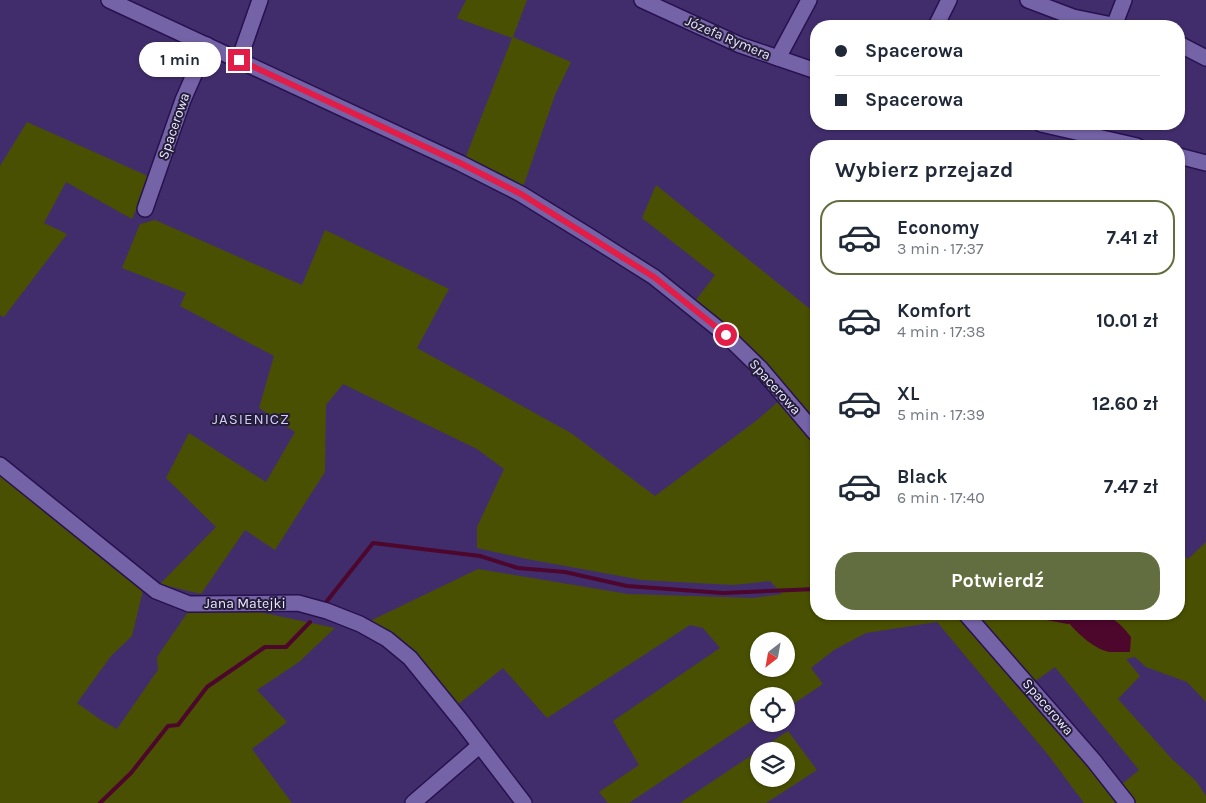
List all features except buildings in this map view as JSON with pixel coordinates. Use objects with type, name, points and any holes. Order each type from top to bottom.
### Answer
[{"type":"street","name":"Spacerowa","points":[[109,0],[498,182],[581,230],[654,277],[726,335],[754,362],[810,427]]},
{"type":"street","points":[[239,60],[260,0]]},
{"type":"street","name":"Józefa Rymera","points":[[642,0],[740,45],[810,69]]},
{"type":"street","points":[[778,58],[809,0]]},
{"type":"street","points":[[939,20],[949,0]]},
{"type":"street","points":[[1028,0],[1073,17],[1087,20]]},
{"type":"street","points":[[1118,20],[1124,0]]},
{"type":"street","name":"Spacerowa","points":[[145,209],[183,100],[207,45]]},
{"type":"street","points":[[1185,47],[1206,58]]},
{"type":"street","points":[[1067,130],[1111,140]]},
{"type":"street","points":[[1185,158],[1206,163]]},
{"type":"street","name":"Jana Matejki","points":[[0,465],[156,592],[189,604],[298,603],[360,624],[387,639],[410,658],[524,803]]},
{"type":"street","name":"Spacerowa","points":[[971,620],[1094,761],[1127,803]]},
{"type":"street","points":[[413,803],[479,746]]},
{"type":"green space","points":[[466,0],[527,0],[513,37],[571,62],[555,95],[522,190],[465,159],[512,38],[457,18]]},
{"type":"green space","points":[[27,122],[150,177],[132,219],[66,182],[44,223],[67,234],[4,317],[0,315],[0,166]]},
{"type":"green space","points":[[656,185],[810,309],[810,415],[770,369],[693,304],[715,275],[642,218]]},
{"type":"green space","points":[[155,220],[302,285],[325,230],[449,289],[417,348],[571,433],[655,496],[756,421],[779,401],[810,438],[810,620],[966,620],[1120,803],[1084,803],[1049,756],[937,622],[866,633],[834,650],[811,668],[823,684],[795,703],[795,687],[750,687],[750,722],[629,803],[608,803],[599,792],[639,765],[613,721],[720,648],[703,628],[690,625],[547,718],[503,668],[456,706],[399,638],[368,622],[478,569],[628,594],[754,598],[782,594],[770,581],[733,585],[642,580],[477,548],[477,527],[504,469],[477,449],[343,384],[326,405],[325,472],[275,550],[245,530],[201,594],[160,584],[216,527],[166,478],[189,433],[266,482],[295,432],[259,408],[274,356],[180,306],[186,293],[122,268],[140,224]]},
{"type":"green space","points":[[0,474],[21,489],[143,590],[132,636],[111,656],[77,703],[117,729],[158,670],[157,657],[190,609],[259,612],[335,628],[299,662],[257,690],[287,722],[252,749],[292,803],[0,803]]},
{"type":"green space","points":[[1206,542],[1206,702],[1187,682],[1146,667],[1135,657],[1126,659],[1140,676],[1118,699],[1172,759],[1196,781],[1206,796],[1206,803],[1134,803],[1121,785],[1139,770],[1055,667],[1034,682],[978,620],[1185,620],[1185,557],[1188,559]]},
{"type":"green space","points":[[789,732],[817,770],[795,784],[795,742],[772,742]]},
{"type":"green space","points":[[750,756],[750,787],[791,787],[766,803],[680,803]]},
{"type":"shaded area","points":[[1069,620],[1114,620],[1131,637],[1130,652],[1104,651],[1092,645],[1068,622]]},
{"type":"waterway","points":[[323,606],[373,543],[480,556],[518,568],[565,572],[627,586],[723,593],[810,589]]},
{"type":"waterway","points":[[1057,620],[1068,622]]},
{"type":"waterway","points":[[100,803],[131,773],[168,726],[178,725],[207,687],[265,647],[286,647],[310,622]]},
{"type":"district","name":"JASIENICZ","points":[[251,419]]},
{"type":"route","points":[[239,60],[460,163],[521,194],[654,277],[726,335]]}]
